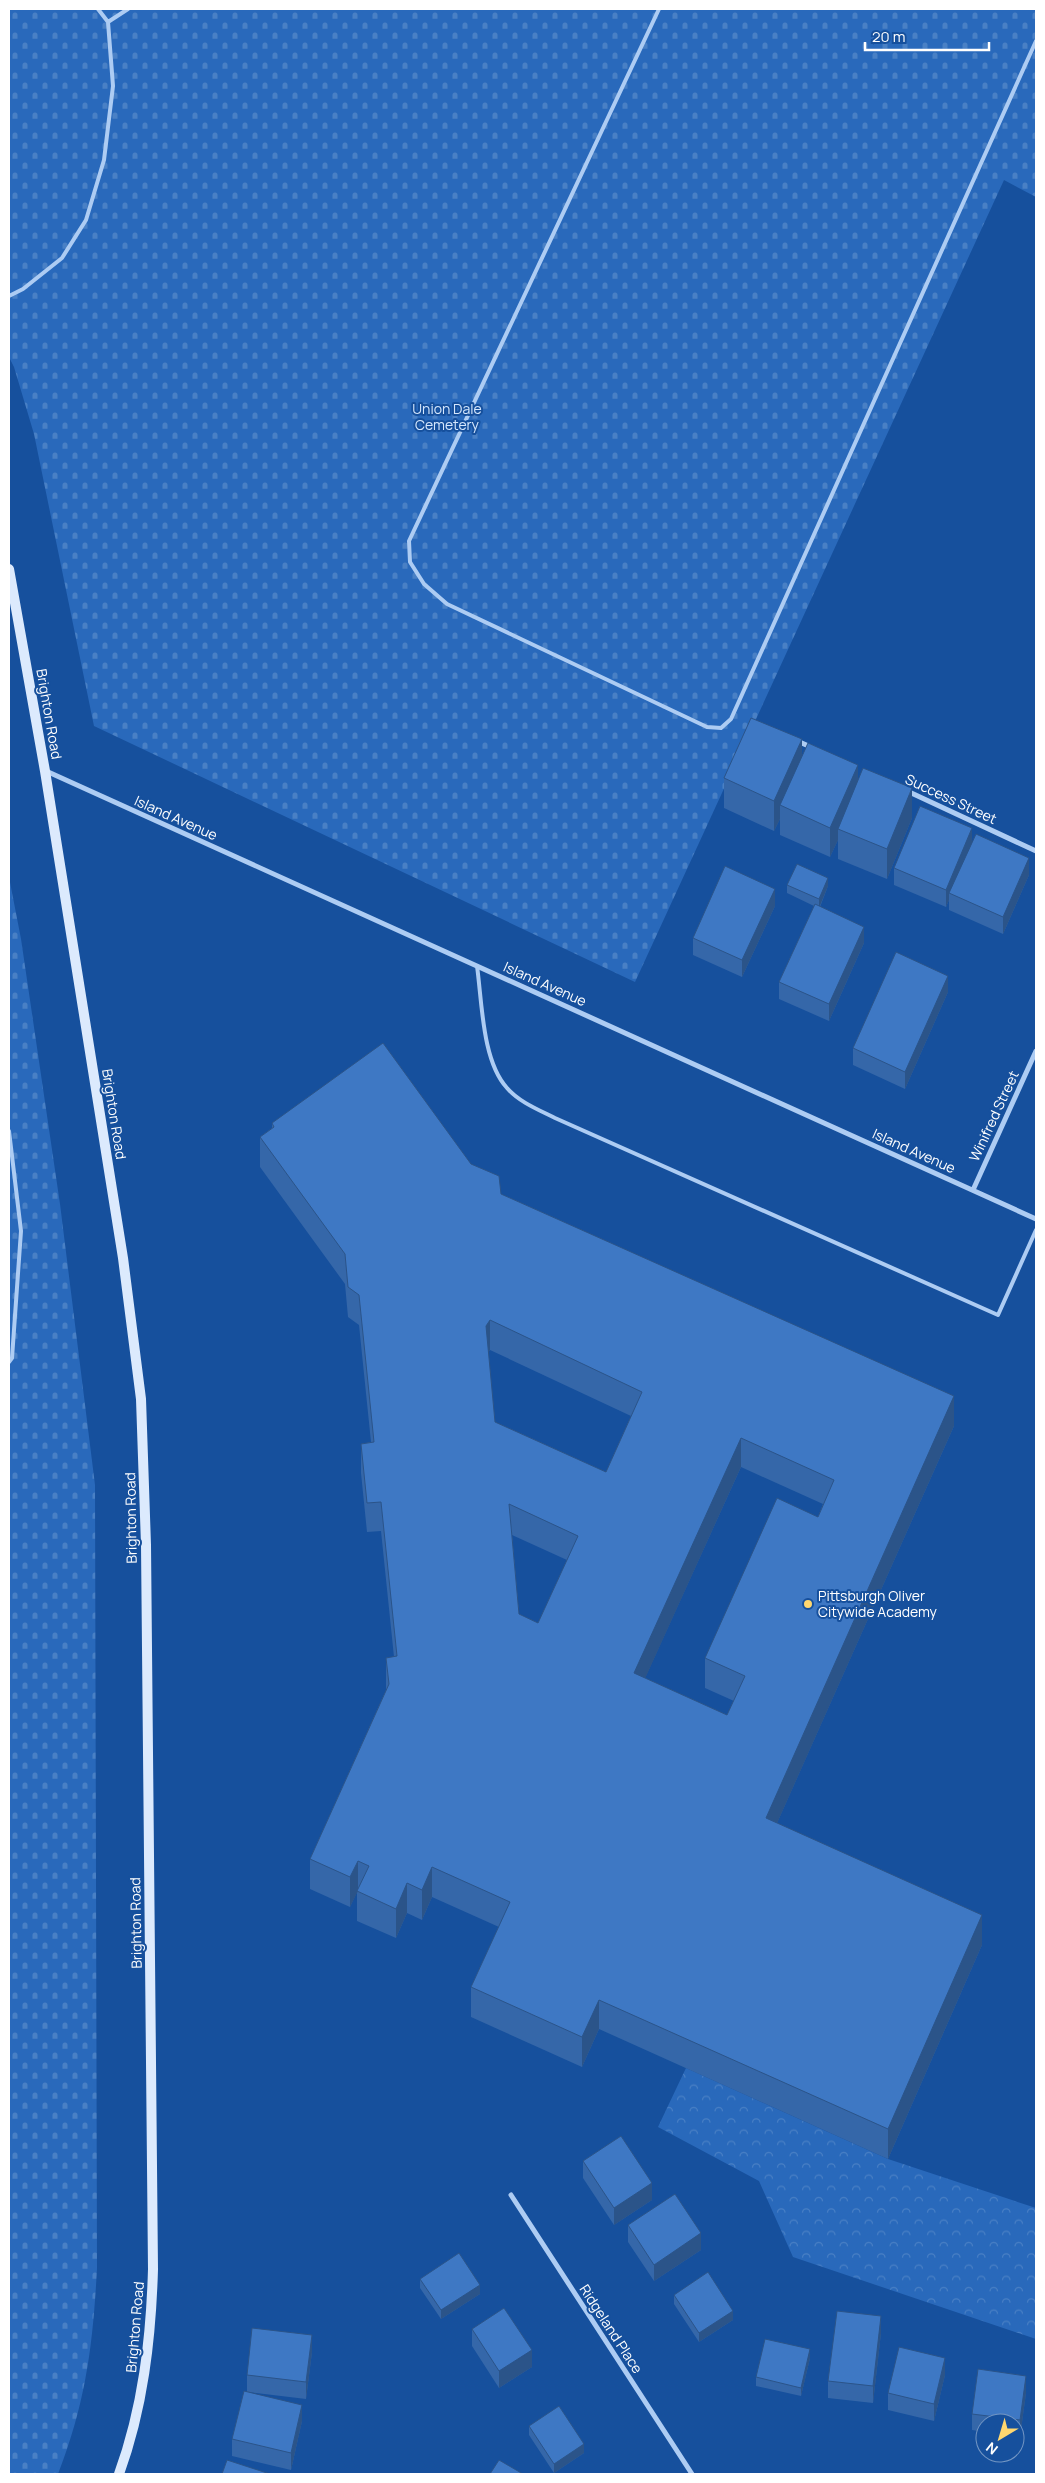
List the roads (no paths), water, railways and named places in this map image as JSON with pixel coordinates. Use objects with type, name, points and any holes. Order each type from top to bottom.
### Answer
[{"type":"street","name":"Brighton Road","points":[[9,569],[45,771],[123,1258],[141,1399],[146,1546],[153,2269],[151,2331],[142,2394],[119,2474]]},
{"type":"street","points":[[792,739],[820,751]]},
{"type":"street","name":"Island Avenue","points":[[45,771],[1036,1219]]},
{"type":"street","name":"Success Street","points":[[901,788],[1036,851]]},
{"type":"street","name":"Winifred Street","points":[[973,1190],[1036,1052]]},
{"type":"street","name":"Ridgeland Place","points":[[511,2195],[692,2474]]},
{"type":"lane","points":[[9,296],[23,289],[62,258],[86,220],[104,160],[113,86],[108,22],[98,9]]},
{"type":"lane","points":[[108,22],[128,9]]},
{"type":"lane","points":[[659,9],[408,541],[410,562],[424,584],[447,604],[707,727],[721,728],[731,719],[1036,41]]},
{"type":"lane","points":[[477,966],[489,1052],[498,1076],[507,1088],[526,1104],[555,1118],[998,1315],[1036,1230]]},
{"type":"lane","points":[[9,1131],[21,1231],[12,1358],[9,1362]]},
{"type":"place","name":"Pittsburgh Oliver Citywide Academy","points":[[808,1604]]},
{"type":"park label","name":"Union Dale Cemetery","points":[[447,418]]}]
